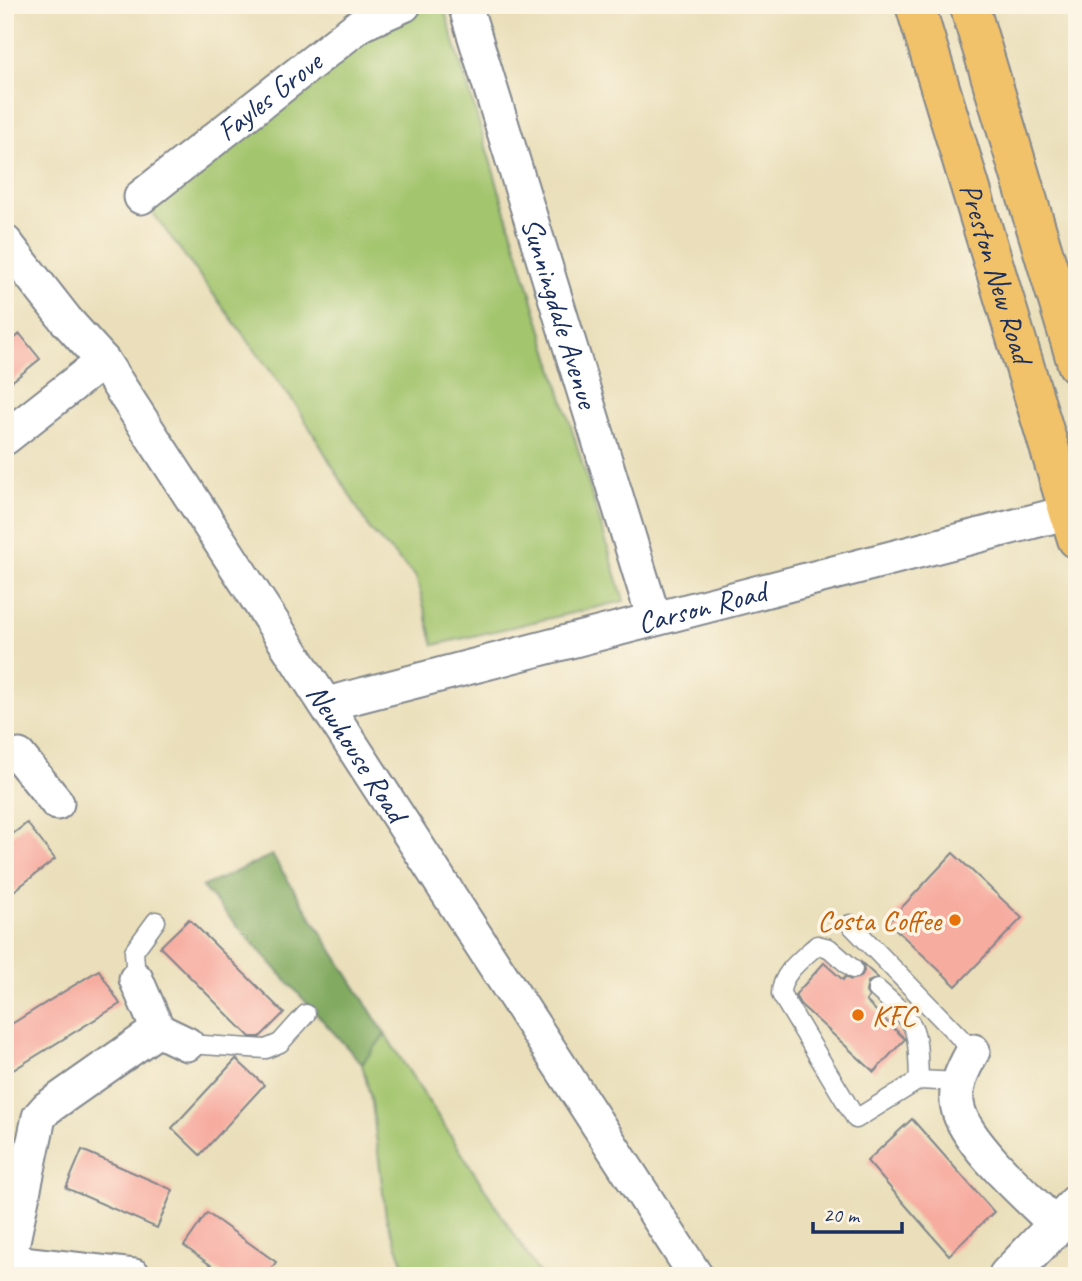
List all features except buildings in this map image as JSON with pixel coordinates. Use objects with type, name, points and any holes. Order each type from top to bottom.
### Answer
[{"type":"highway","name":"Preston New Road","points":[[915,5],[1074,521]]},
{"type":"highway","name":"Preston New Road","points":[[970,5],[1077,364]]},
{"type":"street","name":"Fayles Grove","points":[[141,197],[361,24],[404,5]]},
{"type":"street","name":"Sunningdale Avenue","points":[[465,5],[654,619]]},
{"type":"street","name":"Newhouse Road","points":[[5,242],[66,320],[103,361],[696,1276]]},
{"type":"street","points":[[5,438],[103,361]]},
{"type":"street","name":"Carson Road","points":[[327,704],[654,619],[1074,521]]},
{"type":"street","points":[[10,753],[57,803]]},
{"type":"street","points":[[134,1276],[6,1263],[38,1117],[47,1108],[173,1037],[136,979]]},
{"type":"street","points":[[973,1051],[959,1082],[957,1107],[962,1123],[1000,1169],[1067,1214],[1008,1276]]},
{"type":"lane","points":[[136,979],[134,951],[156,921]]},
{"type":"lane","points":[[849,924],[973,1051]]},
{"type":"lane","points":[[853,969],[829,948],[817,945],[781,983],[780,994],[856,1119],[919,1080],[959,1082]]},
{"type":"lane","points":[[877,989],[909,1017],[917,1036],[919,1080]]},
{"type":"lane","points":[[173,1037],[266,1049],[280,1043],[306,1014]]},
{"type":"green space","points":[[404,5],[443,5],[624,601],[434,645],[416,577],[371,531],[298,408],[141,197]]},
{"type":"green space","points":[[272,855],[385,1034],[362,1064],[202,887]]},
{"type":"green space","points":[[385,1034],[541,1276],[408,1276],[386,1217],[372,1103],[362,1064]]},
{"type":"place","name":"Costa Coffee","points":[[955,920]]},
{"type":"place","name":"KFC","points":[[858,1015]]}]
